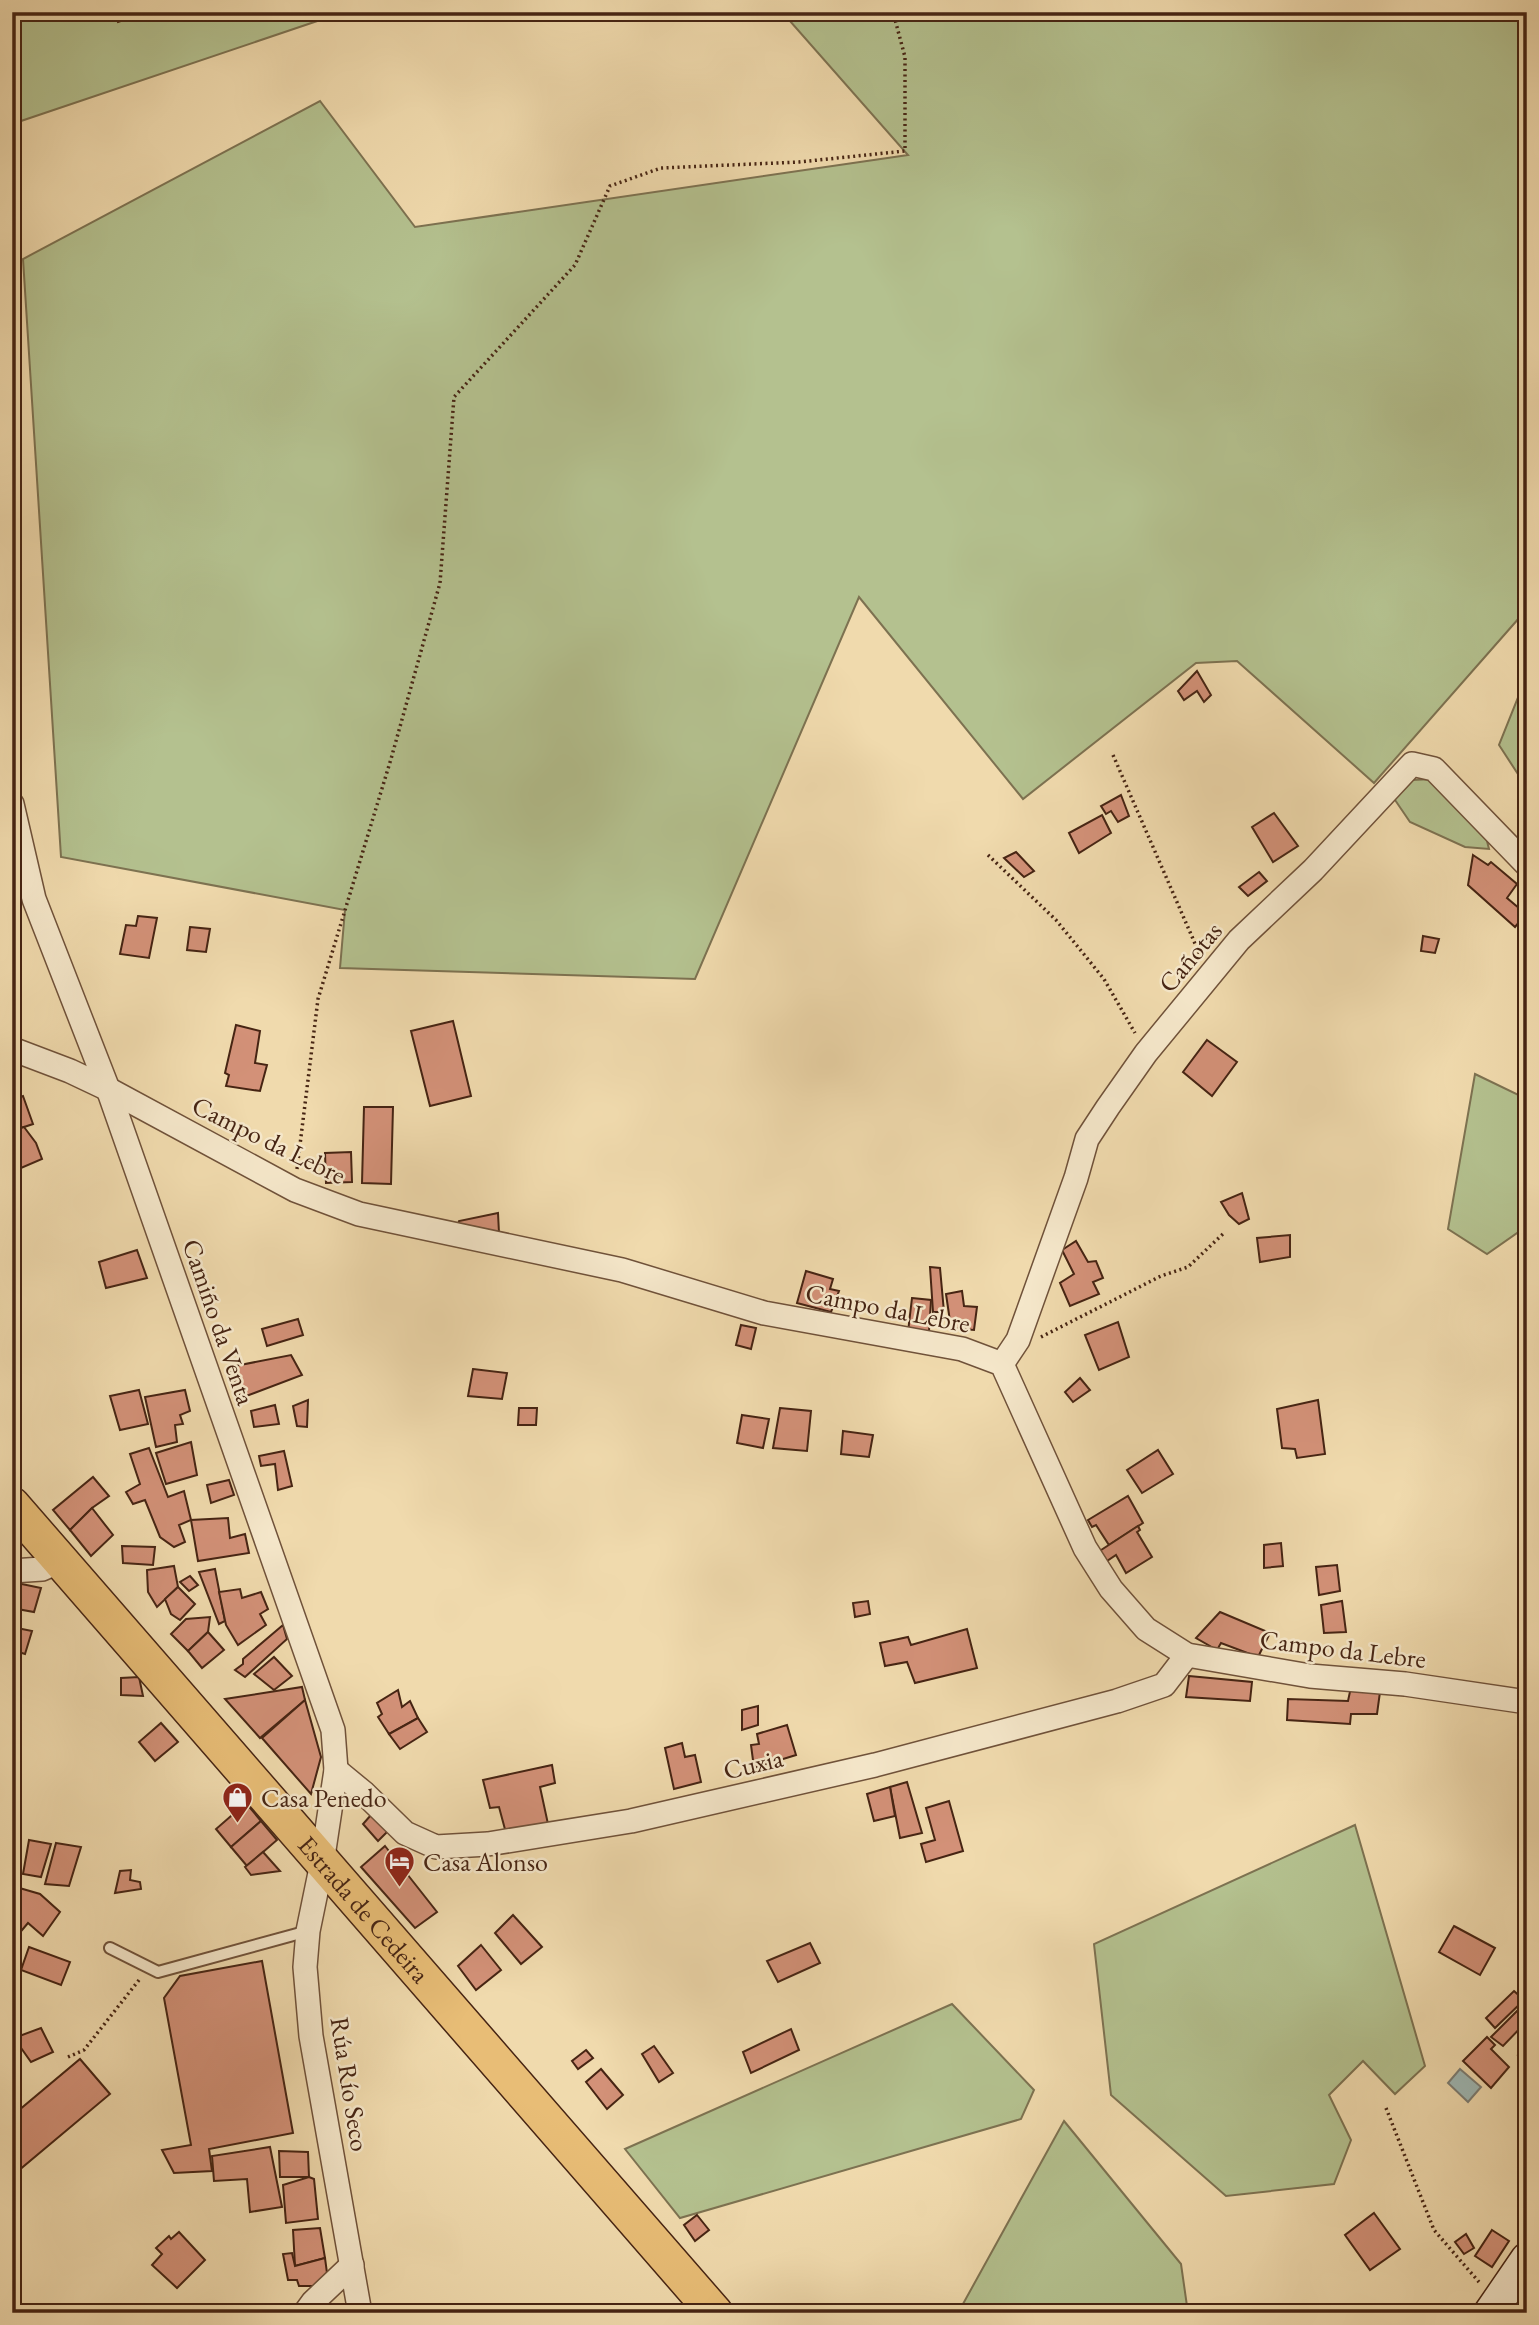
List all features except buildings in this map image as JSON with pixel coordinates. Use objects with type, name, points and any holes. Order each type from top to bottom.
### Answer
[{"type":"main road","name":"Estrada de Cedeira","points":[[12,1505],[715,2313]]},
{"type":"main road","points":[[1494,2308],[1527,2259]]},
{"type":"street","name":"Cañotas","points":[[1002,1364],[1018,1340],[1076,1178],[1087,1139],[1146,1053],[1239,940],[1313,870],[1412,764],[1434,769],[1527,864]]},
{"type":"street","name":"Camiño da Venta","points":[[12,804],[34,899],[108,1089],[333,1730],[336,1770],[322,1863]]},
{"type":"street","name":"Campo da Lebre","points":[[12,1049],[108,1089],[295,1190],[359,1214],[622,1270],[764,1313],[962,1349],[1002,1364],[1084,1548],[1111,1589],[1146,1629],[1186,1655],[1310,1676],[1405,1684],[1527,1702]]},
{"type":"street","points":[[12,1571],[42,1569],[60,1562]]},
{"type":"street","name":"Cuxia","points":[[336,1770],[405,1833],[436,1847],[488,1844],[631,1821],[875,1765],[1117,1701],[1164,1685],[1186,1655]]},
{"type":"street","name":"Rúa Río Seco","points":[[322,1863],[308,1931],[305,1967],[311,2036],[360,2313]]},
{"type":"street","points":[[305,2313],[352,2265]]},
{"type":"lane","points":[[110,1948],[158,1972],[308,1931]]},
{"type":"path","points":[[295,1190],[318,999],[391,759],[440,583],[454,397],[575,265],[610,186],[662,168],[799,162],[905,151],[905,57],[893,12]]},
{"type":"path","points":[[1113,755],[1209,976]]},
{"type":"path","points":[[988,855],[1056,920],[1104,979],[1146,1053]]},
{"type":"path","points":[[1018,1340],[1046,1336],[1161,1276],[1188,1267],[1224,1233]]},
{"type":"path","points":[[68,2057],[84,2050],[149,1967]]},
{"type":"path","points":[[1386,2108],[1434,2230],[1494,2308]]},
{"type":"green space","points":[[12,12],[344,12],[12,124]]},
{"type":"green space","points":[[782,12],[1527,12],[1527,609],[1374,783],[1237,661],[1196,663],[1023,799],[859,597],[695,979],[340,968],[345,910],[61,857],[23,259],[320,101],[415,227],[908,155]]},
{"type":"green space","points":[[1527,675],[1527,788],[1499,745]]},
{"type":"green space","points":[[1434,779],[1484,829],[1489,849],[1465,847],[1410,822],[1393,797],[1412,780]]},
{"type":"green space","points":[[1475,1074],[1527,1099],[1527,1226],[1487,1254],[1448,1229]]},
{"type":"green space","points":[[1355,1825],[1425,2066],[1395,2094],[1363,2061],[1329,2095],[1351,2140],[1334,2184],[1226,2196],[1111,2095],[1094,1944]]},
{"type":"green space","points":[[952,2004],[1034,2090],[1021,2119],[680,2218],[625,2149]]},
{"type":"green space","points":[[1064,2121],[1181,2264],[1188,2313],[958,2313]]},
{"type":"water","points":[[1460,2069],[1481,2087],[1468,2102],[1448,2083]]},
{"type":"place","name":"Casa Penedo","points":[[238,1825]]},
{"type":"place","name":"Casa Alonso","points":[[400,1889]]}]
